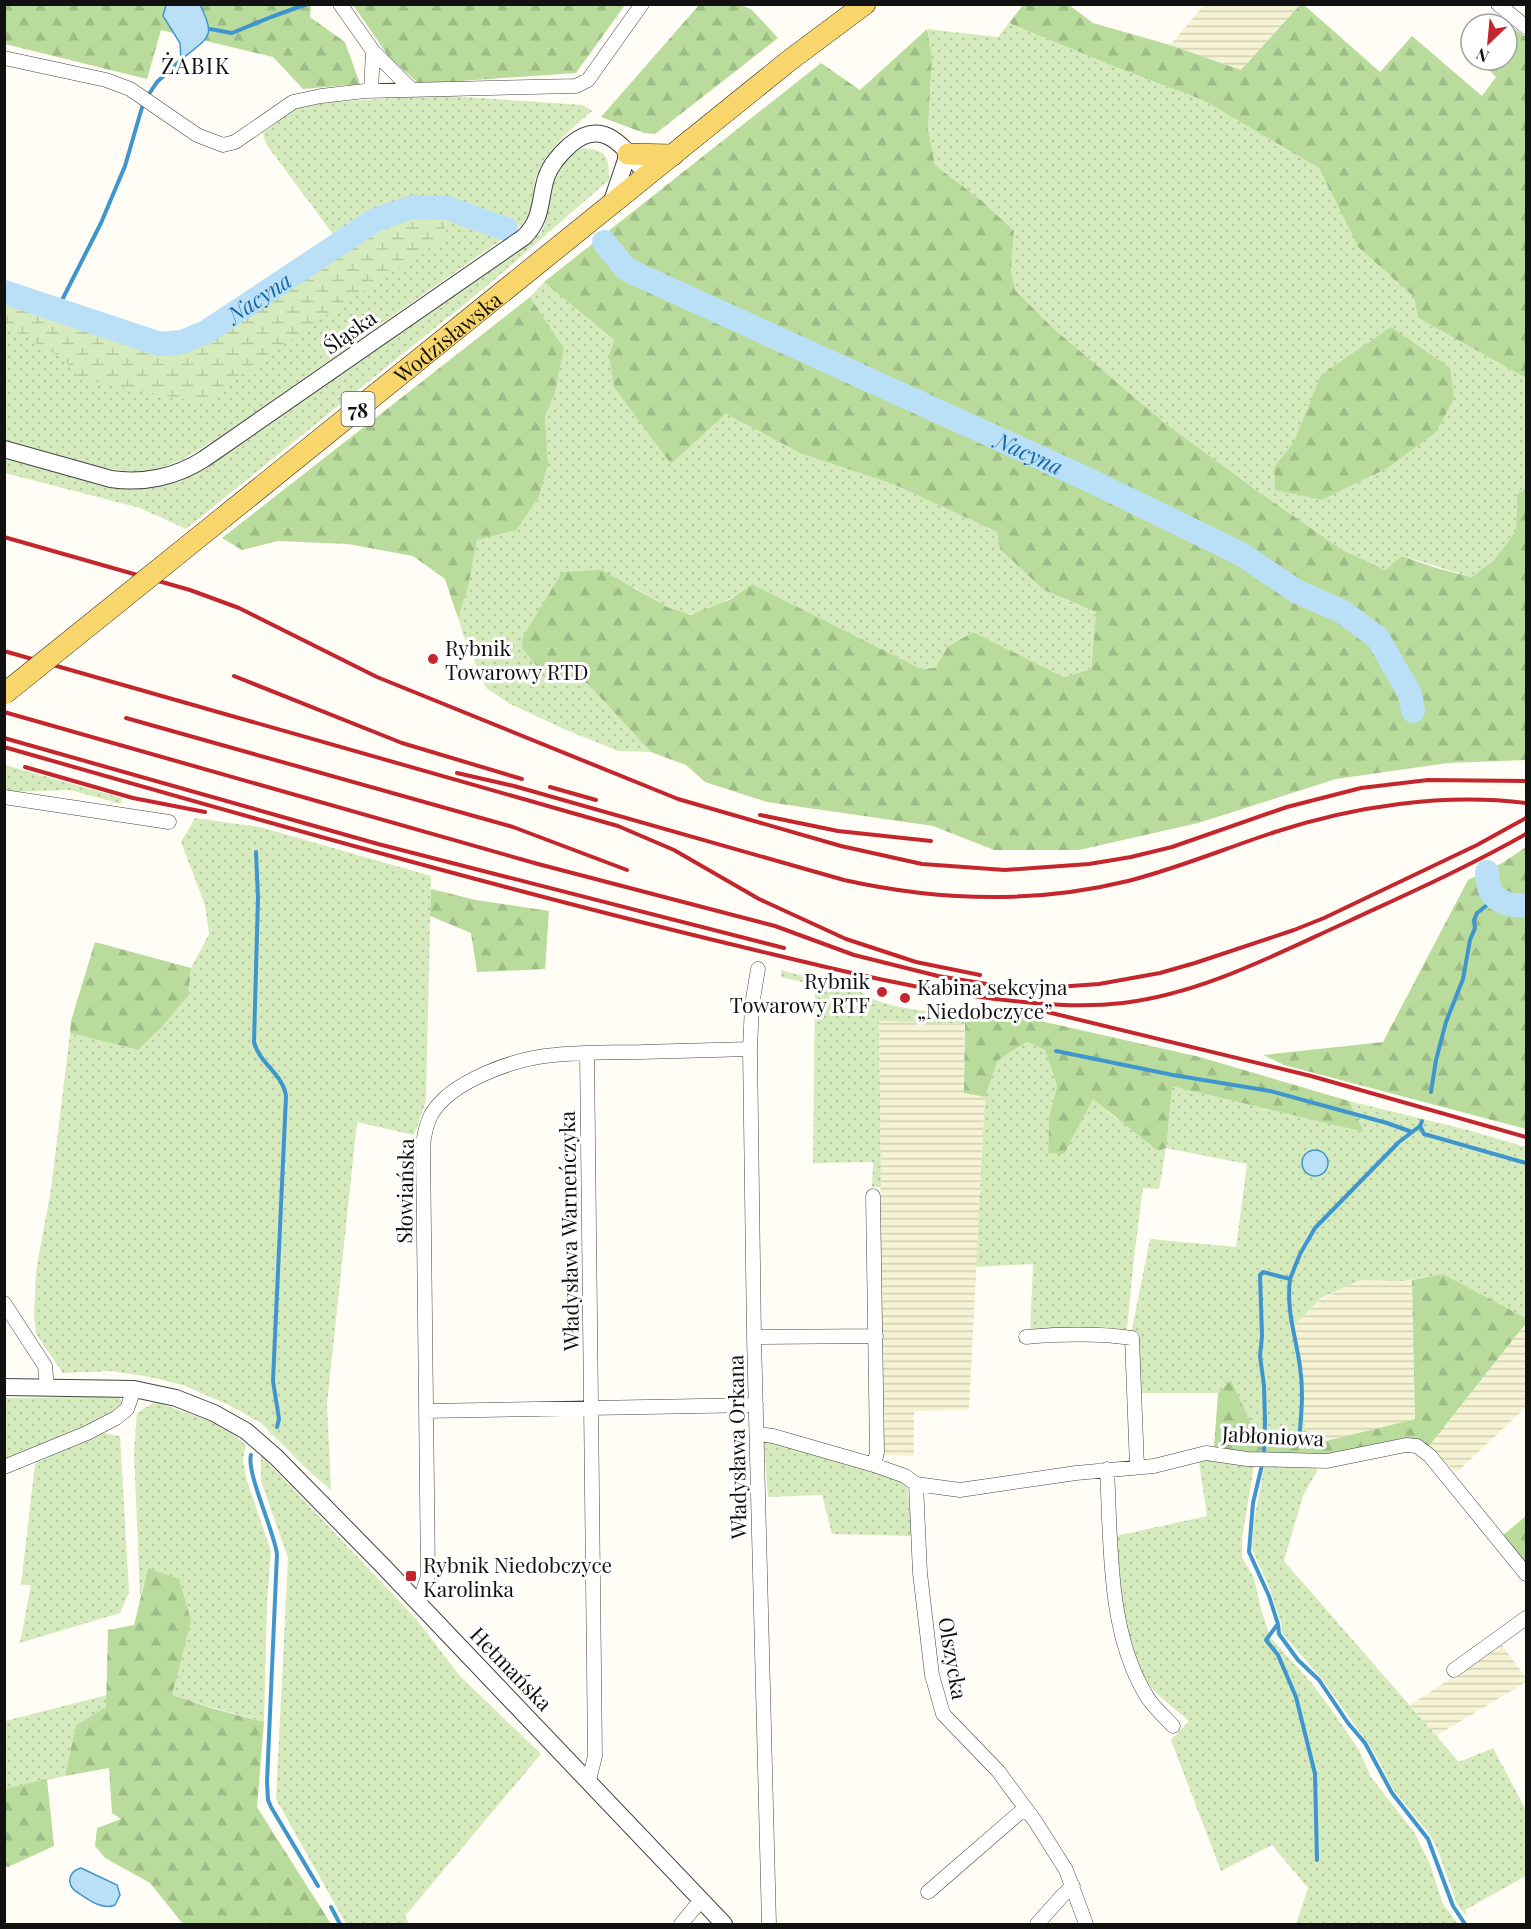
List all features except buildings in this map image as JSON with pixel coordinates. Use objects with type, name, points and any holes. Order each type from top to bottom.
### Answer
[{"type":"main road","name":"Wodzisławska","points":[[4,694],[790,60],[866,4]]},
{"type":"main road","points":[[628,154],[673,155]]},
{"type":"street","points":[[4,58],[106,80],[130,89],[197,135],[223,145],[235,142],[293,102],[321,96],[371,91],[576,86],[588,80],[642,4]]},
{"type":"street","points":[[1497,4],[1527,27]]},
{"type":"street","points":[[343,9],[373,51],[412,90]]},
{"type":"street","points":[[371,91],[373,51]]},
{"type":"street","name":"Śląska","points":[[4,448],[111,479],[128,481],[160,478],[191,467],[524,237],[537,220],[550,168],[575,141],[590,134],[603,133],[613,138],[647,175]]},
{"type":"street","points":[[611,204],[628,154]]},
{"type":"street","points":[[4,797],[169,822]]},
{"type":"street","name":"Władysława Orkana","points":[[758,969],[752,1005],[750,1049],[754,1337],[769,1924]]},
{"type":"street","name":"Słowiańska","points":[[419,1604],[428,1576],[423,1146],[424,1134],[430,1117],[445,1097],[484,1075],[539,1057],[587,1053],[750,1049]]},
{"type":"street","name":"Władysława Warneńczyka","points":[[587,1053],[595,1756],[589,1780]]},
{"type":"street","points":[[873,1196],[877,1452],[874,1465]]},
{"type":"street","points":[[4,1304],[45,1366],[47,1387]]},
{"type":"street","points":[[1026,1336],[1114,1335],[1132,1338],[1137,1467]]},
{"type":"street","points":[[754,1337],[876,1336]]},
{"type":"street","name":"Hetmańska","points":[[4,1387],[134,1389],[176,1398],[214,1413],[246,1431],[276,1456],[589,1780],[724,1924]]},
{"type":"street","points":[[4,1467],[116,1418],[127,1409],[134,1389]]},
{"type":"street","points":[[426,1411],[756,1405]]},
{"type":"street","name":"Jabłoniowa","points":[[757,1434],[773,1436],[874,1465],[905,1476],[916,1484],[960,1490],[1107,1469],[1154,1466],[1206,1453],[1247,1459],[1327,1461],[1407,1445],[1417,1446],[1430,1456],[1527,1574]]},
{"type":"street","points":[[1107,1469],[1114,1598],[1131,1665],[1146,1696],[1173,1726]]},
{"type":"street","name":"Olszycka","points":[[916,1484],[921,1573],[932,1675],[943,1714],[998,1771],[1058,1856],[1073,1886],[1086,1924]]},
{"type":"street","points":[[1454,1670],[1527,1618]]},
{"type":"street","points":[[928,1892],[1025,1808]]},
{"type":"street","points":[[1038,1924],[1062,1895],[1073,1886]]},
{"type":"street","points":[[681,1924],[701,1900]]},
{"type":"shaded area","points":[[1204,5],[1300,5],[1241,70],[1170,45]]},
{"type":"shaded area","points":[[879,1021],[964,1024],[964,1093],[985,1097],[969,1410],[914,1411],[914,1456],[883,1455]]},
{"type":"shaded area","points":[[1361,1280],[1412,1280],[1415,1419],[1326,1441],[1305,1430],[1295,1325],[1321,1299]]},
{"type":"shaded area","points":[[1526,1323],[1526,1407],[1456,1473],[1429,1446]]},
{"type":"shaded area","points":[[1502,1645],[1526,1678],[1526,1682],[1436,1736],[1410,1705]]},
{"type":"green space","points":[[5,5],[311,5],[310,17],[345,42],[360,84],[303,89],[273,57],[161,30],[147,79],[5,44]]},
{"type":"green space","points":[[353,5],[625,5],[576,73],[419,84],[389,57]]},
{"type":"green space","points":[[699,5],[740,5],[751,9],[778,38],[655,134],[644,133],[601,117]]},
{"type":"green space","points":[[1023,5],[1069,5],[1093,23],[1170,45],[1241,70],[1300,5],[1304,5],[1380,72],[1412,36],[1482,96],[1496,77],[1491,72],[1519,72],[1519,32],[1526,37],[1526,378],[1418,318],[1414,297],[1358,247],[1319,168],[1203,100],[1009,23]]},
{"type":"green space","points":[[1009,23],[1203,100],[1319,168],[1358,247],[1414,297],[1418,318],[1526,378],[1526,489],[1517,494],[1516,531],[1493,561],[1471,577],[1403,556],[1385,570],[1341,549],[1166,424],[1054,329],[1015,290],[1011,268],[1014,231],[982,201],[935,165],[928,129],[932,58],[927,29],[998,37]],"holes":[[[1294,442],[1386,469],[1322,500],[1275,490],[1274,467]]]},
{"type":"green space","points":[[927,29],[932,58],[928,129],[935,165],[982,201],[1014,231],[1011,268],[1015,290],[1054,329],[1166,424],[1341,549],[1385,570],[1402,556],[1471,577],[1493,561],[1516,531],[1517,494],[1526,489],[1526,760],[1448,763],[1336,779],[1198,823],[1079,850],[994,850],[933,826],[767,802],[705,782],[686,765],[651,752],[587,683],[553,675],[537,666],[522,648],[523,637],[562,572],[602,570],[669,608],[691,615],[729,600],[752,584],[921,669],[936,668],[947,647],[973,632],[1064,677],[1091,669],[1096,612],[1044,590],[1000,549],[997,532],[893,484],[802,454],[726,414],[671,464],[614,387],[609,355],[614,340],[544,282],[821,63],[860,90]]},
{"type":"green space","points":[[435,95],[583,105],[592,111],[561,140],[541,165],[536,178],[531,209],[520,227],[431,199],[406,201],[375,212],[354,222],[335,237],[266,144],[263,133],[297,107],[333,102]]},
{"type":"green space","points":[[581,148],[596,150],[605,155],[609,180],[487,286],[186,529],[140,508],[5,473],[4,456],[154,485],[183,480],[541,233],[555,177],[568,159]]},
{"type":"green space","points":[[438,212],[508,235],[226,433],[180,461],[144,473],[94,467],[5,440],[4,298],[172,350],[392,222]]},
{"type":"green space","points":[[449,212],[442,240],[292,339],[205,403],[79,379],[64,359],[5,325],[5,288],[163,341],[188,335],[360,223],[383,213]]},
{"type":"green space","points":[[544,282],[614,340],[609,355],[671,464],[726,414],[802,454],[893,484],[997,532],[1044,590],[1096,612],[1091,669],[1064,677],[973,632],[947,647],[936,669],[921,669],[752,584],[712,608],[695,614],[682,613],[667,607],[634,587],[522,648],[538,666],[553,675],[587,683],[651,752],[618,751],[510,704],[486,688],[458,618],[468,587],[477,540],[529,511],[539,497],[548,464],[545,416],[555,394],[564,348],[530,297]]},
{"type":"green space","points":[[530,297],[564,348],[555,394],[545,416],[548,464],[539,497],[516,530],[477,540],[468,587],[458,618],[445,579],[413,556],[348,544],[278,541],[242,550],[222,538]]},
{"type":"green space","points":[[1391,327],[1450,368],[1454,399],[1436,432],[1386,469],[1322,500],[1275,490],[1274,467],[1294,442],[1321,375]]},
{"type":"green space","points":[[5,765],[122,798],[121,804],[70,790],[5,791]]},
{"type":"green space","points":[[195,818],[260,827],[431,876],[426,1101],[414,1135],[357,1122],[327,1404],[331,1490],[261,1423],[229,1405],[183,1385],[150,1377],[112,1371],[63,1373],[36,1334],[34,1315],[36,1271],[51,1189],[70,1033],[138,1050],[162,1027],[188,996],[191,968],[209,934],[205,905],[181,842]]},
{"type":"green space","points":[[1526,847],[1526,1129],[1284,1065],[1263,1055],[1383,1042],[1468,880],[1502,863]]},
{"type":"green space","points":[[431,889],[476,900],[549,911],[545,969],[477,972],[471,933],[430,916]]},
{"type":"green space","points":[[95,942],[191,968],[188,996],[162,1027],[138,1050],[70,1033],[71,1021]]},
{"type":"green space","points":[[781,970],[859,991],[883,1003],[924,1010],[965,1013],[964,1024],[879,1021],[881,1187],[872,1187],[873,1162],[813,1163],[815,985],[781,977]]},
{"type":"green space","points":[[965,1013],[1014,1015],[1200,1057],[1349,1101],[1364,1132],[1172,1086],[1166,1148],[1157,1150],[1093,1099],[1064,1154],[1048,1153],[1049,1117],[1057,1086],[1045,1050],[1027,1042],[998,1060],[985,1097],[964,1093]]},
{"type":"green space","points":[[1027,1042],[1045,1050],[1057,1086],[1049,1117],[1048,1153],[1064,1153],[1093,1098],[1118,1120],[1172,1085],[1364,1132],[1349,1101],[1468,1130],[1526,1147],[1526,1318],[1443,1274],[1404,1281],[1361,1280],[1321,1298],[1295,1325],[1305,1430],[1285,1439],[1255,1434],[1231,1380],[1218,1393],[1141,1393],[1132,1329],[1150,1239],[1236,1247],[1247,1164],[1166,1148],[1159,1189],[1143,1188],[1127,1329],[1030,1332],[1033,1264],[976,1267],[985,1097],[998,1060]]},
{"type":"green space","points":[[1443,1274],[1526,1318],[1526,1323],[1429,1446],[1415,1440],[1321,1455],[1267,1455],[1214,1447],[1218,1393],[1231,1380],[1256,1434],[1285,1439],[1305,1430],[1326,1441],[1415,1419],[1412,1280]]},
{"type":"green space","points":[[4,1398],[120,1398],[122,1404],[110,1415],[5,1462]]},
{"type":"green space","points":[[155,1402],[222,1425],[246,1445],[243,1459],[246,1478],[271,1551],[267,1604],[264,1722],[168,1695],[148,1568],[140,1597],[134,1451],[137,1413]]},
{"type":"green space","points":[[98,1432],[120,1436],[129,1592],[120,1613],[20,1643],[31,1585],[21,1585],[35,1464]]},
{"type":"green space","points":[[764,1441],[844,1459],[907,1483],[912,1536],[832,1534],[822,1495],[768,1497]]},
{"type":"green space","points":[[261,1455],[417,1620],[459,1675],[541,1754],[405,1916],[409,1924],[346,1924],[276,1799],[288,1558],[261,1481]]},
{"type":"green space","points":[[1216,1460],[1254,1466],[1242,1539],[1242,1557],[1254,1578],[1270,1637],[1310,1681],[1331,1709],[1359,1750],[1371,1777],[1414,1832],[1430,1864],[1443,1904],[1458,1924],[1296,1924],[1308,1888],[1272,1845],[1221,1871],[1171,1740],[1189,1721],[1151,1687],[1134,1657],[1124,1616],[1116,1536],[1207,1516],[1199,1462]]},
{"type":"green space","points":[[1265,1462],[1316,1465],[1317,1471],[1303,1496],[1284,1561],[1459,1762],[1493,1748],[1526,1810],[1526,1876],[1465,1910],[1467,1917],[1457,1904],[1430,1835],[1393,1789],[1374,1752],[1325,1683],[1282,1633],[1269,1587],[1252,1549],[1254,1521]]},
{"type":"green space","points":[[1526,1516],[1526,1565],[1502,1536]]},
{"type":"green space","points":[[148,1568],[179,1579],[191,1621],[172,1695],[264,1722],[257,1807],[331,1924],[183,1924],[150,1883],[105,1858],[95,1846],[97,1828],[121,1819],[112,1813],[109,1768],[65,1776],[76,1725],[106,1707],[108,1630],[134,1625]]},
{"type":"green space","points":[[107,1695],[107,1707],[76,1725],[65,1776],[5,1789],[5,1721]]},
{"type":"green space","points":[[47,1779],[54,1846],[8,1867],[4,1865],[5,1789]]},
{"type":"water","points":[[166,5],[200,5],[208,25],[207,37],[181,60],[180,43],[163,16]]},
{"type":"water","points":[[1315,1150],[1324,1154],[1328,1163],[1324,1172],[1315,1176],[1306,1172],[1302,1163],[1306,1154]]},
{"type":"water","points":[[81,1868],[117,1885],[120,1895],[115,1905],[99,1905],[74,1890],[70,1877],[74,1871]]},
{"type":"waterway","points":[[210,29],[232,33],[307,4]]},
{"type":"waterway","points":[[147,97],[157,82],[181,60]]},
{"type":"waterway","points":[[57,310],[101,223],[125,166],[143,104]]},
{"type":"waterway","name":"Nacyna","points":[[4,292],[160,344],[182,342],[206,332],[375,220],[412,207],[447,208],[506,229]]},
{"type":"waterway","name":"Nacyna","points":[[604,242],[625,268],[634,273],[1087,479],[1241,554],[1296,591],[1343,612],[1378,638],[1410,694],[1413,711]]},
{"type":"waterway","points":[[256,852],[258,898],[254,1042],[261,1056],[280,1081],[286,1096],[273,1381],[279,1419],[277,1427]]},
{"type":"waterway","name":"Nacyna","points":[[1487,872],[1490,890],[1497,899],[1512,905],[1526,905]]},
{"type":"waterway","points":[[1431,1092],[1436,1060],[1446,1022],[1463,979],[1470,940],[1475,928],[1474,920],[1477,913],[1496,898]]},
{"type":"waterway","points":[[1056,1051],[1173,1075],[1270,1091],[1412,1132]]},
{"type":"waterway","points":[[1422,1121],[1420,1126],[1424,1134],[1526,1163]]},
{"type":"waterway","points":[[1264,1450],[1264,1386],[1260,1356],[1262,1336],[1260,1275],[1263,1272],[1290,1279],[1300,1254],[1315,1228],[1399,1142],[1420,1126]]},
{"type":"waterway","points":[[1290,1279],[1290,1313],[1302,1386],[1299,1441]]},
{"type":"waterway","points":[[251,1455],[256,1488],[277,1554],[268,1800],[318,1886]]},
{"type":"waterway","points":[[1262,1465],[1253,1503],[1249,1552],[1269,1596],[1279,1634],[1298,1660],[1319,1680],[1348,1723],[1365,1743],[1392,1793],[1428,1839],[1453,1906],[1465,1924]]},
{"type":"waterway","points":[[1277,1625],[1266,1640],[1278,1655],[1296,1697],[1315,1774],[1317,1860]]},
{"type":"waterway","points":[[331,1907],[340,1924]]},
{"type":"railway","points":[[4,537],[190,590],[239,608],[377,677],[678,799],[841,846],[922,864],[1005,870],[1089,864],[1172,847],[1287,807],[1361,788],[1428,780],[1526,781]]},
{"type":"railway","points":[[4,651],[618,826],[674,850],[759,899],[846,939],[916,962],[980,975]]},
{"type":"railway","points":[[234,676],[402,743],[522,779]]},
{"type":"railway","points":[[4,712],[538,864],[775,926],[854,955],[938,976],[999,986],[1057,987],[1099,984],[1160,973],[1195,963],[1324,918],[1477,845],[1526,818]]},
{"type":"railway","points":[[126,718],[513,827],[627,870]]},
{"type":"railway","points":[[4,738],[378,844],[784,948]]},
{"type":"railway","points":[[4,747],[457,874],[730,944],[928,989],[995,999],[1059,1005],[1123,1003],[1153,998],[1210,982],[1415,891],[1526,834]]},
{"type":"railway","points":[[25,767],[133,798],[205,812]]},
{"type":"railway","points":[[457,773],[514,786],[844,880],[950,896],[1057,894],[1128,881],[1275,832],[1336,815],[1368,809],[1431,801],[1495,800],[1526,803]]},
{"type":"railway","points":[[550,787],[596,800]]},
{"type":"railway","points":[[760,815],[838,831],[931,841]]},
{"type":"railway","points":[[1043,1011],[1311,1076],[1526,1137]]},
{"type":"place","name":"Rybnik Towarowy RTD","points":[[433,659]]},
{"type":"place","name":"Rybnik Towarowy RTF","points":[[882,992]]},
{"type":"place","name":"Kabina sekcyjna „Niedobczyce”","points":[[905,998]]},
{"type":"place","name":"Rybnik Niedobczyce Karolinka","points":[[411,1576]]},
{"type":"district","name":"ŻABIK","points":[[196,65]]}]
